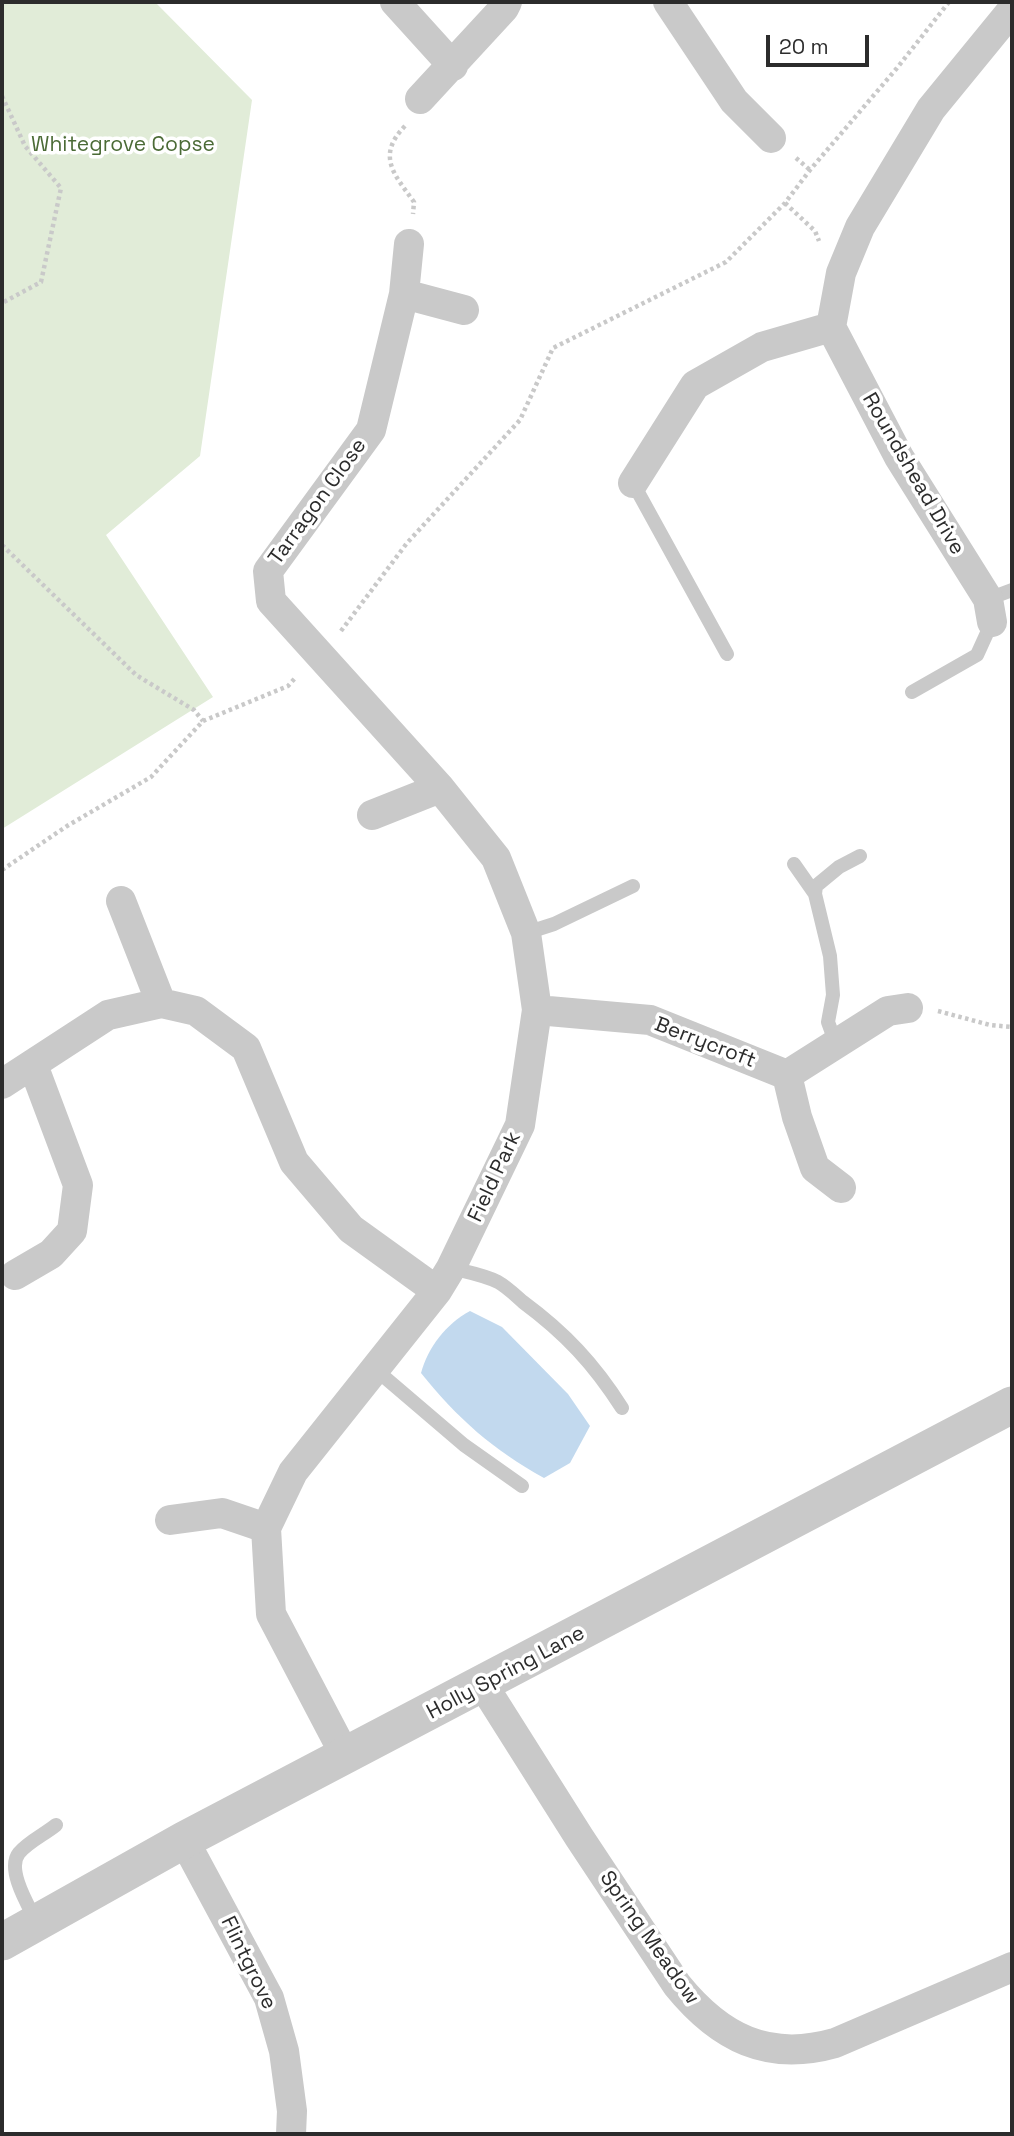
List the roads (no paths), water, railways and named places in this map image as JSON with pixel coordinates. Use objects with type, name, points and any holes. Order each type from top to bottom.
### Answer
[{"type":"street","points":[[395,2],[453,66]]},
{"type":"street","points":[[420,99],[453,66],[507,2]]},
{"type":"street","points":[[668,2],[734,101],[771,138]]},
{"type":"street","points":[[633,483],[695,385],[762,347],[831,327],[841,273],[860,227],[931,109],[1012,10]]},
{"type":"street","name":"Tarragon Close","points":[[319,653],[271,601],[268,571],[371,430],[404,294],[409,244]]},
{"type":"street","points":[[404,294],[464,310]]},
{"type":"street","name":"Roundshead Drive","points":[[831,327],[899,457],[998,604]]},
{"type":"street","name":"Field Park","points":[[319,653],[440,788],[496,858],[526,933],[537,1010],[520,1125],[444,1279],[293,1472],[266,1528],[271,1614],[346,1757]]},
{"type":"street","points":[[372,815],[440,788]]},
{"type":"street","points":[[121,901],[162,1003]]},
{"type":"street","points":[[2,1084],[108,1015],[162,1003],[196,1011],[246,1048],[294,1162],[351,1228],[444,1279]]},
{"type":"street","points":[[841,1188],[815,1168],[797,1117],[787,1075],[888,1011],[908,1008]]},
{"type":"street","name":"Berrycroft","points":[[537,1010],[650,1020],[787,1075]]},
{"type":"street","points":[[15,1275],[51,1254],[72,1231],[78,1185],[33,1065]]},
{"type":"street","name":"Holly Spring Lane","points":[[2,1942],[184,1840],[1012,1405]]},
{"type":"street","points":[[170,1520],[222,1513],[266,1528]]},
{"type":"street","name":"Spring Meadow","points":[[483,1685],[677,1985],[693,2004],[725,2032],[770,2048],[812,2050],[835,2043],[1012,1967]]},
{"type":"street","name":"Flintgrove","points":[[184,1840],[269,1998],[284,2051],[292,2111],[291,2134]]},
{"type":"lane","points":[[633,483],[727,654]]},
{"type":"lane","points":[[912,692],[977,655],[998,604]]},
{"type":"lane","points":[[836,1044],[828,1022],[833,995],[830,956],[815,894],[816,886],[839,867],[860,856]]},
{"type":"lane","points":[[794,864],[815,894]]},
{"type":"lane","points":[[526,933],[554,924],[633,886]]},
{"type":"lane","points":[[444,1279],[475,1273],[498,1282],[580,1350],[622,1408]]},
{"type":"lane","points":[[375,1369],[464,1445],[522,1486]]},
{"type":"lane","points":[[36,1923],[20,1889],[14,1867],[18,1853],[56,1825]]},
{"type":"water","points":[[470,1311],[502,1327],[568,1394],[590,1426],[570,1463],[544,1478],[508,1456],[477,1432],[421,1373],[428,1354],[439,1337]]},
{"type":"park label","name":"Whitegrove Copse","points":[[123,145]]}]
